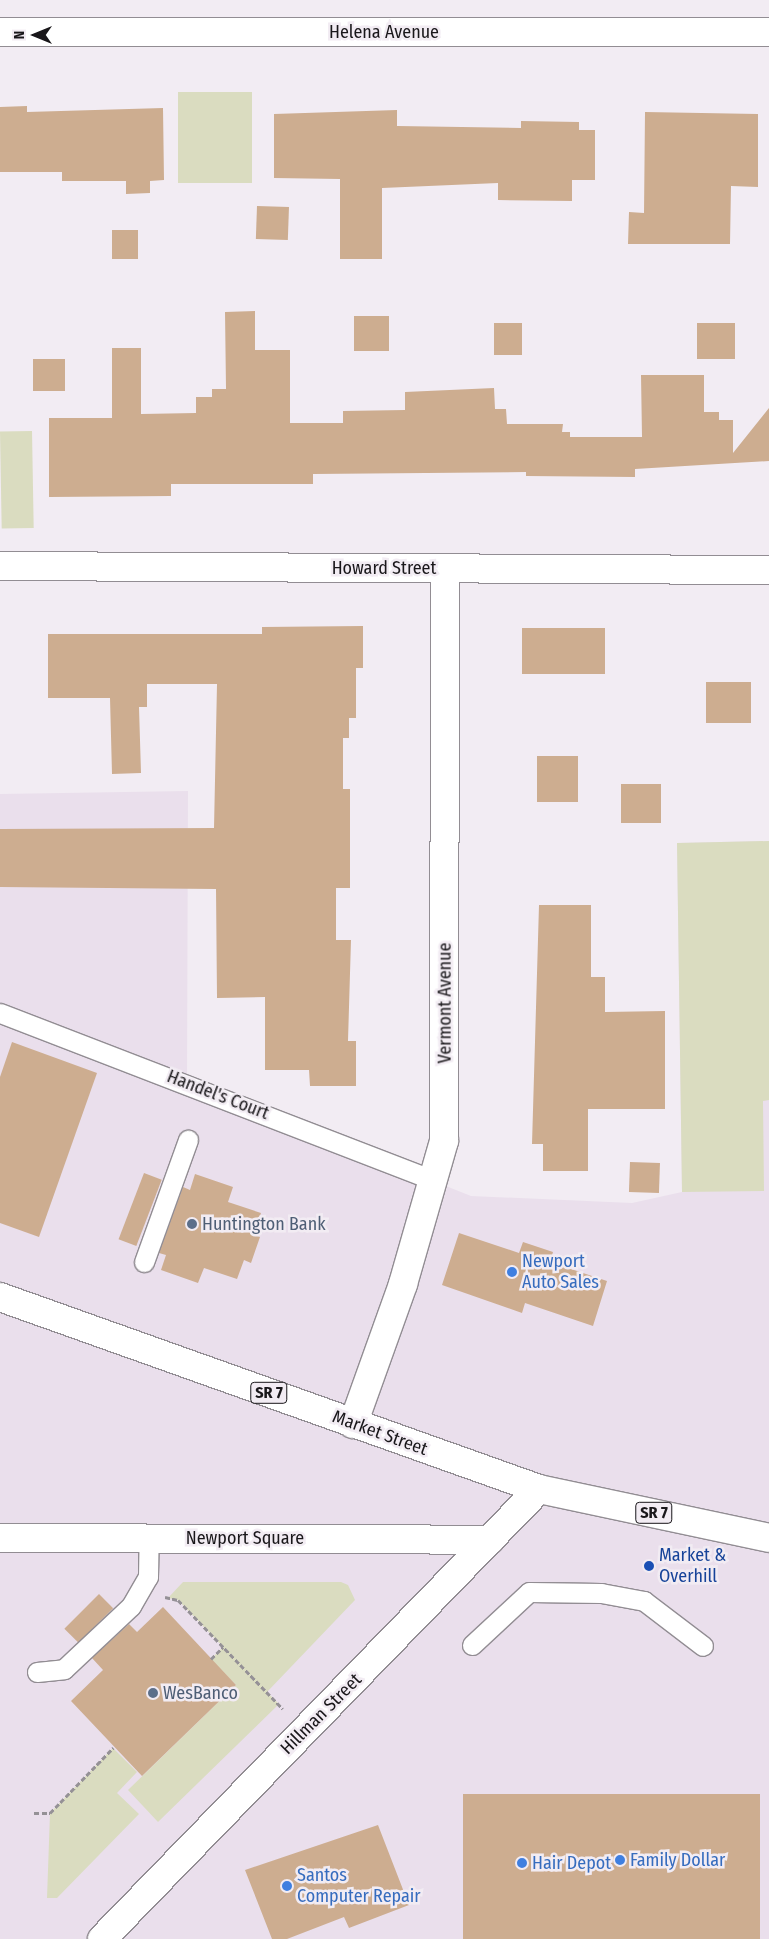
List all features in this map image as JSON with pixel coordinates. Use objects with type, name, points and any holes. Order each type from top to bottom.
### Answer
[{"type":"street","name":"Helena Avenue","points":[[0,32],[769,32]]},
{"type":"street","name":"Howard Street","points":[[0,566],[769,570]]},
{"type":"street","name":"Vermont Avenue","points":[[353,1424],[435,1181],[444,1141],[446,568]]},
{"type":"street","name":"Market Street","points":[[0,1297],[539,1489],[769,1538]]},
{"type":"street","name":"Hillman Street","points":[[102,1939],[539,1489]]},
{"type":"street","name":"Newport Square","points":[[0,1538],[490,1540]]},
{"type":"street","points":[[128,1912],[128,1939]]},
{"type":"lane","name":"Handel's Court","points":[[0,1014],[435,1181]]},
{"type":"lane","points":[[144,1262],[188,1140]]},
{"type":"lane","points":[[38,1672],[64,1669],[122,1617],[142,1590],[148,1577],[149,1538]]},
{"type":"lane","points":[[472,1645],[529,1592],[601,1593],[644,1601],[703,1646]]},
{"type":"path","points":[[142,1590],[178,1600],[304,1730]]},
{"type":"path","points":[[211,1659],[224,1647]]},
{"type":"path","points":[[34,1813],[50,1812],[113,1748]]},
{"type":"shaded area","points":[[188,791],[187,1083],[471,1196],[632,1203],[682,1192],[677,843],[769,841],[769,1939],[0,1939],[0,794]]},
{"type":"green space","points":[[178,92],[252,92],[252,183],[178,183]]},
{"type":"green space","points":[[32,431],[34,528],[2,529],[0,432]]},
{"type":"green space","points":[[769,841],[769,1100],[763,1101],[764,1191],[682,1192],[677,843]]},
{"type":"green space","points":[[183,1582],[341,1582],[348,1585],[355,1600],[267,1692],[279,1704],[158,1822],[128,1790],[236,1685],[211,1659],[223,1647],[178,1600],[168,1598]]},
{"type":"green space","points":[[113,1748],[137,1772],[117,1793],[139,1814],[57,1898],[47,1898],[50,1813]]},
{"type":"building","points":[[27,106],[27,112],[163,108],[164,180],[150,181],[150,193],[126,194],[126,181],[62,181],[62,172],[0,172],[0,107]]},
{"type":"building","points":[[397,110],[397,126],[521,128],[521,121],[579,122],[579,130],[595,130],[595,180],[572,180],[572,201],[498,200],[498,183],[382,188],[382,259],[340,259],[340,179],[274,178],[274,114]]},
{"type":"building","points":[[645,112],[758,114],[758,187],[731,186],[730,244],[628,244],[629,212],[644,213]]},
{"type":"building","points":[[257,206],[289,207],[288,240],[256,239]]},
{"type":"building","points":[[112,230],[138,230],[138,259],[112,259]]},
{"type":"building","points":[[255,311],[255,350],[290,350],[290,423],[343,423],[343,411],[405,410],[405,392],[494,388],[495,409],[506,409],[507,424],[563,424],[562,432],[570,432],[570,437],[642,437],[641,375],[704,375],[704,412],[719,412],[719,420],[733,420],[733,453],[769,408],[769,461],[635,469],[635,477],[526,476],[526,472],[313,474],[313,484],[171,484],[171,496],[49,497],[49,418],[112,418],[112,348],[141,348],[141,414],[196,413],[196,397],[212,397],[212,389],[226,389],[225,312]]},
{"type":"building","points":[[354,316],[389,316],[389,351],[354,351]]},
{"type":"building","points":[[494,323],[522,323],[522,355],[494,355]]},
{"type":"building","points":[[697,323],[735,323],[735,359],[697,359]]},
{"type":"building","points":[[33,359],[65,359],[65,391],[33,391]]},
{"type":"building","points":[[363,626],[363,668],[356,668],[356,718],[349,718],[349,738],[343,738],[343,789],[350,789],[350,888],[336,888],[336,940],[351,940],[348,1041],[356,1041],[356,1086],[310,1086],[309,1070],[265,1070],[265,997],[217,998],[216,889],[0,887],[0,829],[214,828],[217,684],[147,684],[147,707],[139,707],[141,773],[112,774],[110,698],[48,698],[48,634],[262,634],[262,627]]},
{"type":"building","points":[[522,628],[605,628],[605,674],[522,674]]},
{"type":"building","points":[[706,682],[751,682],[751,723],[706,723]]},
{"type":"building","points":[[537,756],[578,756],[578,802],[537,802]]},
{"type":"building","points":[[621,784],[661,784],[661,823],[621,823]]},
{"type":"building","points":[[539,905],[591,905],[591,977],[605,977],[605,1012],[665,1011],[665,1109],[588,1109],[588,1171],[543,1171],[543,1144],[532,1144]]},
{"type":"building","points":[[12,1042],[97,1073],[39,1237],[0,1223],[0,1077]]},
{"type":"building","points":[[630,1162],[660,1163],[659,1193],[629,1192]]},
{"type":"building","points":[[144,1173],[162,1180],[136,1246],[119,1239]]},
{"type":"building","name":"Huntington Bank","points":[[195,1174],[233,1187],[228,1202],[261,1213],[253,1235],[260,1237],[251,1263],[244,1260],[237,1279],[204,1268],[198,1283],[161,1270],[166,1255],[159,1253],[183,1187],[190,1190]]},
{"type":"building","name":"Newport Auto Sales","points":[[459,1233],[519,1253],[523,1242],[553,1252],[550,1262],[607,1281],[593,1326],[525,1303],[522,1313],[442,1285]]},
{"type":"building","points":[[99,1594],[113,1608],[78,1643],[64,1629]]},
{"type":"building","name":"WesBanco","points":[[163,1607],[236,1685],[142,1776],[71,1701],[103,1670],[92,1658],[129,1624],[137,1632]]},
{"type":"building","points":[[463,1794],[760,1794],[760,1939],[463,1939]]},
{"type":"building","points":[[378,1825],[409,1905],[349,1928],[344,1917],[287,1939],[272,1939],[245,1870]]},
{"type":"place","name":"Huntington Bank","points":[[192,1224]]},
{"type":"place","name":"Newport Auto Sales","points":[[512,1272]]},
{"type":"place","name":"Market & Overhill","points":[[649,1566]]},
{"type":"place","name":"WesBanco","points":[[153,1693]]},
{"type":"place","name":"Family Dollar","points":[[620,1860]]},
{"type":"place","name":"Hair Depot","points":[[522,1863]]},
{"type":"place","name":"Santos Computer Repair","points":[[287,1886]]}]
